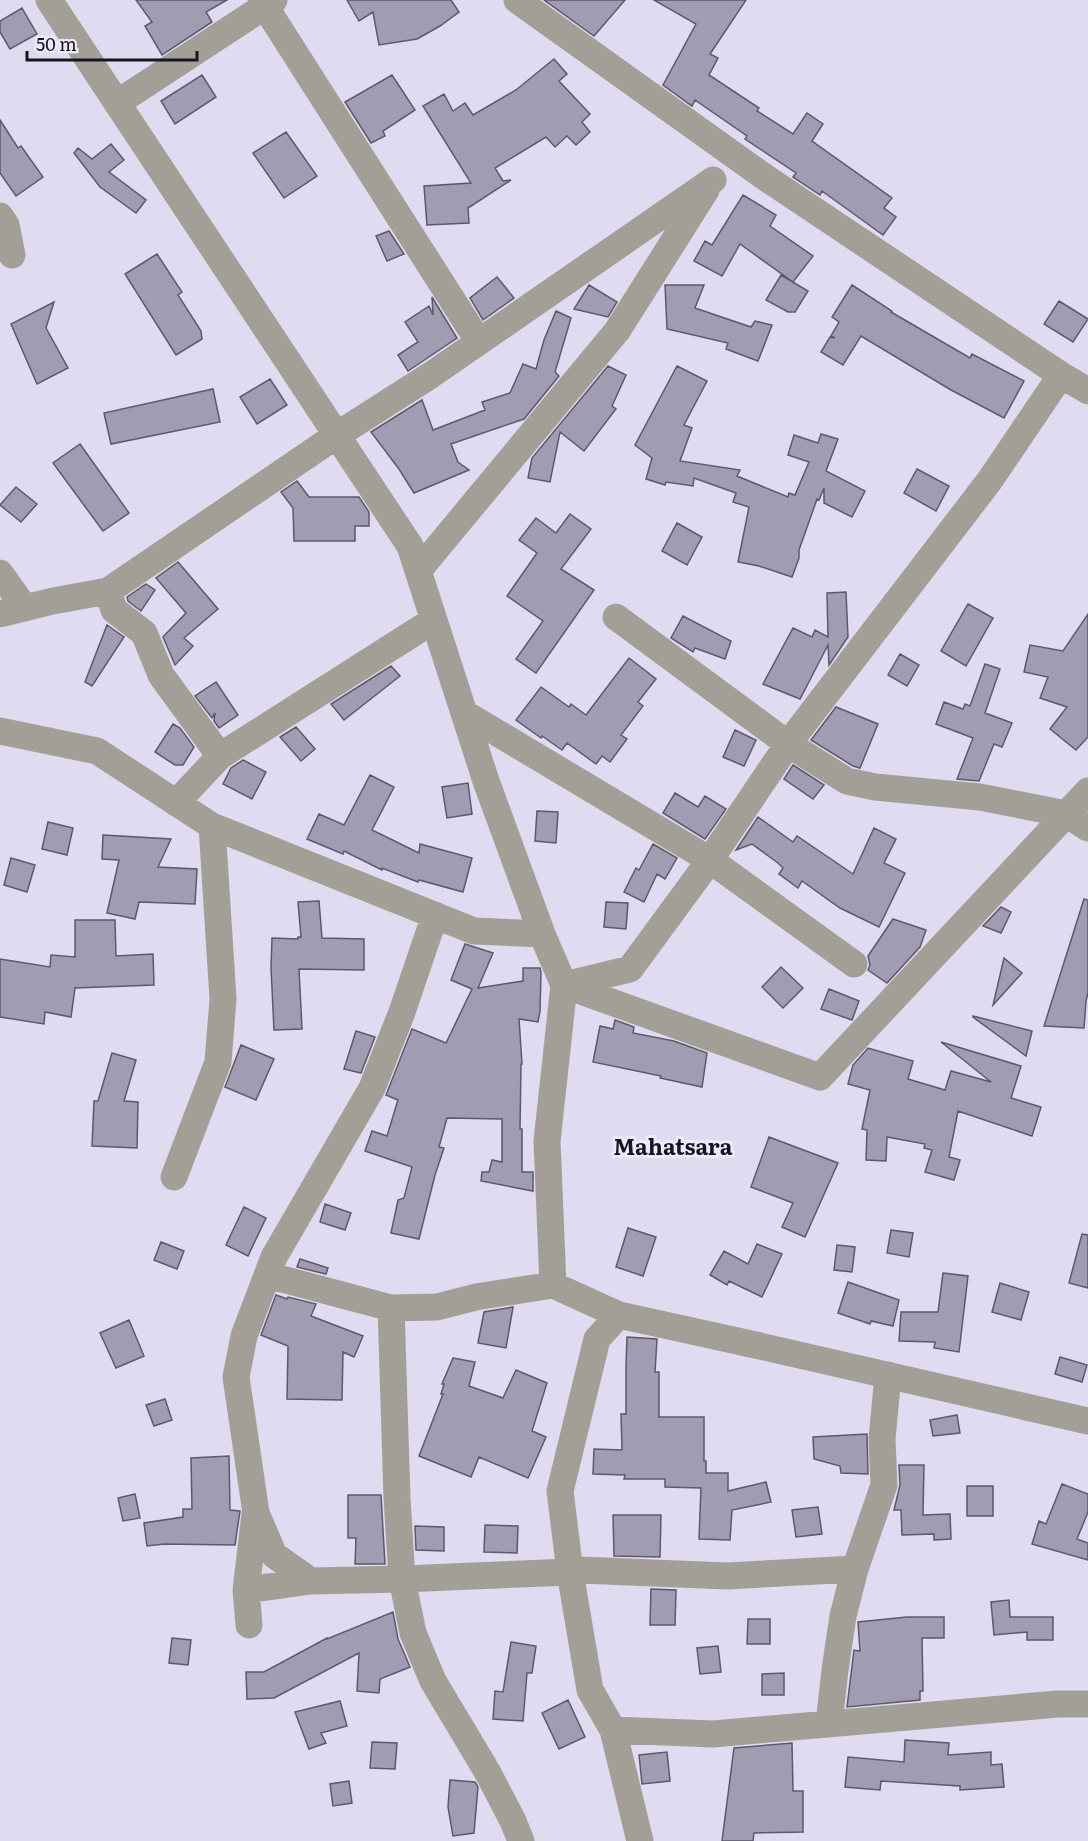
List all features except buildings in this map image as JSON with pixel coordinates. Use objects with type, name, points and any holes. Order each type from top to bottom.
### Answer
[{"type":"street","points":[[49,0],[410,546],[486,781],[542,934],[564,985],[548,1141],[553,1285]]},
{"type":"street","points":[[517,0],[730,153],[1060,375],[1088,390]]},
{"type":"street","points":[[117,103],[267,2],[479,342]]},
{"type":"street","points":[[418,570],[617,331],[730,153]]},
{"type":"street","points":[[0,573],[13,611],[108,591],[337,435],[479,342],[713,180]]},
{"type":"street","points":[[0,216],[6,225],[12,255]]},
{"type":"street","points":[[564,985],[630,969],[710,860],[788,744],[990,480],[1060,375]]},
{"type":"street","points":[[108,591],[114,610],[144,633],[161,675],[220,756]]},
{"type":"street","points":[[616,617],[788,744],[848,781],[875,787],[980,797],[1077,821]]},
{"type":"street","points":[[176,803],[220,756],[434,620]]},
{"type":"street","points":[[464,713],[710,860],[854,964]]},
{"type":"street","points":[[0,731],[97,751],[212,826],[474,931],[542,934]]},
{"type":"street","points":[[564,985],[820,1077],[1077,821],[1088,791]]},
{"type":"street","points":[[174,1177],[218,1062],[224,999],[212,826]]},
{"type":"street","points":[[312,1581],[274,1555],[256,1513],[236,1377],[244,1336],[274,1257],[372,1088],[402,1012],[435,915]]},
{"type":"street","points":[[267,1275],[391,1308],[436,1307],[476,1297],[553,1285],[619,1315],[1088,1421]]},
{"type":"street","points":[[391,1308],[402,1580],[413,1633],[433,1681],[488,1773],[521,1841]]},
{"type":"street","points":[[619,1315],[597,1340],[560,1491],[570,1572],[590,1690],[613,1730],[640,1841]]},
{"type":"street","points":[[829,1724],[843,1616],[855,1569],[885,1485],[882,1440],[888,1375]]},
{"type":"street","points":[[249,1625],[246,1590],[256,1513]]},
{"type":"street","points":[[246,1590],[312,1581],[402,1580],[580,1570],[727,1576],[855,1569]]},
{"type":"street","points":[[613,1730],[713,1734],[1058,1704],[1088,1704]]},
{"type":"district","name":"Mahatsara","points":[[673,1145]]}]
